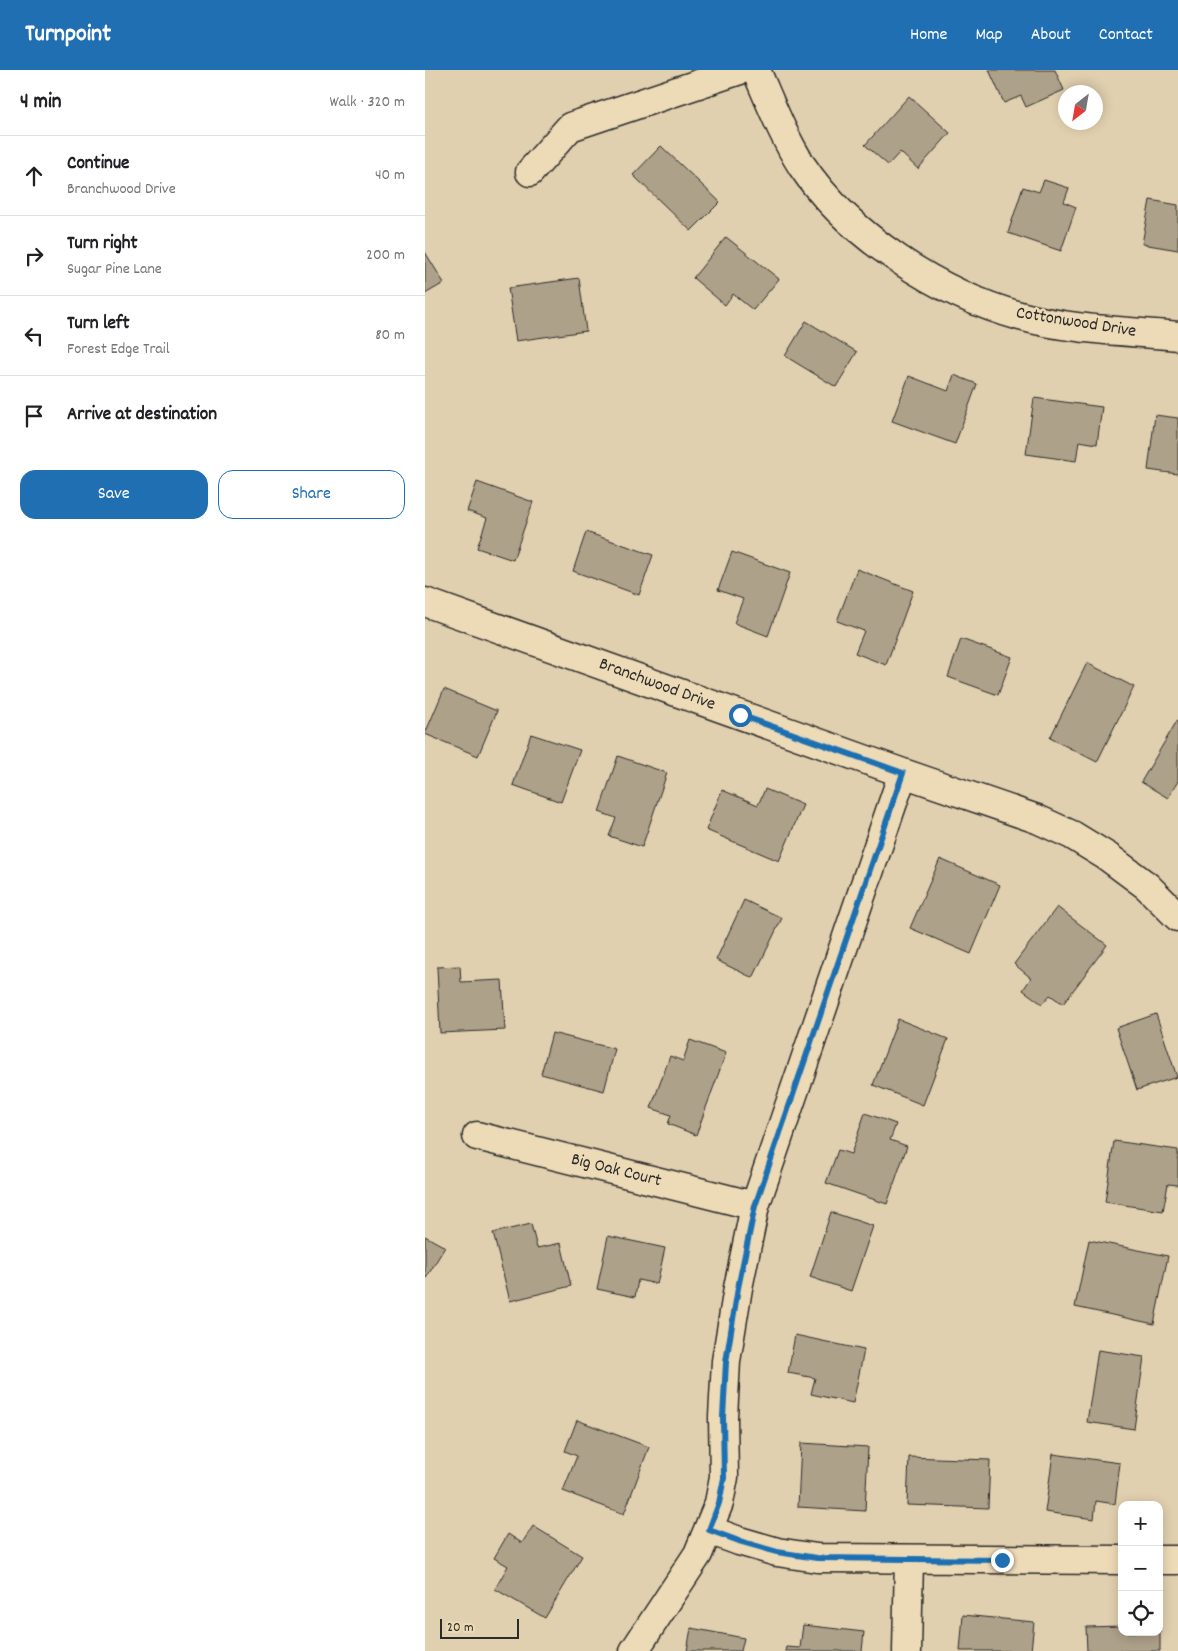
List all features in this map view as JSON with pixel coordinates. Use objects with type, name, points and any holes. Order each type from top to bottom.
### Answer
[{"type":"street","points":[[530,172],[570,127],[740,70]]},
{"type":"street","name":"Cottonwood Drive","points":[[756,70],[786,138],[803,166],[827,198],[866,236],[919,272],[949,290],[976,302],[1021,317],[1106,330],[1178,336]]},
{"type":"street","name":"Branchwood Drive","points":[[425,602],[1037,819],[1072,835],[1109,857],[1147,886],[1178,917]]},
{"type":"street","points":[[634,1651],[698,1554],[719,1503],[724,1478],[723,1417],[726,1362],[738,1288],[755,1206],[903,773]]},
{"type":"street","name":"Big Oak Court","points":[[477,1136],[755,1206]]},
{"type":"street","points":[[709,1530],[777,1552],[817,1558],[1118,1560]]},
{"type":"street","points":[[907,1651],[909,1559]]},
{"type":"street","points":[[1163,1560],[1178,1560]]},
{"type":"building","points":[[989,70],[1055,70],[1062,85],[1058,85],[1058,93],[1026,107],[1021,96],[1004,103]]},
{"type":"building","points":[[909,96],[950,133],[918,169],[900,152],[888,165],[865,145]]},
{"type":"building","points":[[661,146],[720,202],[691,231],[633,175]]},
{"type":"building","points":[[1044,180],[1069,188],[1064,202],[1076,207],[1061,251],[1008,233],[1023,187],[1039,192]]},
{"type":"building","points":[[1150,200],[1178,205],[1178,250],[1142,244]]},
{"type":"building","points":[[726,237],[779,279],[753,310],[733,294],[725,305],[693,278]]},
{"type":"building","points":[[425,252],[444,283],[425,294]]},
{"type":"building","points":[[579,278],[586,331],[516,341],[508,288]]},
{"type":"building","points":[[806,321],[857,352],[836,387],[785,356]]},
{"type":"building","points":[[954,375],[977,384],[955,444],[892,421],[909,376],[948,391]]},
{"type":"building","points":[[1034,398],[1102,407],[1097,444],[1079,441],[1076,461],[1026,454]]},
{"type":"building","points":[[1155,415],[1178,418],[1178,474],[1148,470]]},
{"type":"building","points":[[477,482],[533,502],[513,560],[477,548],[487,518],[467,511]]},
{"type":"building","points":[[586,532],[653,555],[639,595],[573,571]]},
{"type":"building","points":[[732,552],[790,573],[768,636],[734,623],[743,599],[718,590]]},
{"type":"building","points":[[857,569],[913,591],[886,665],[855,653],[864,631],[837,621]]},
{"type":"building","points":[[961,639],[1012,657],[998,695],[948,677]]},
{"type":"building","points":[[1087,663],[1134,687],[1097,762],[1050,738]]},
{"type":"building","points":[[444,689],[497,711],[478,756],[425,734]]},
{"type":"building","points":[[1178,719],[1178,781],[1168,798],[1141,782]]},
{"type":"building","points":[[531,734],[580,750],[561,802],[513,785]]},
{"type":"building","points":[[618,756],[667,773],[642,847],[609,836],[616,818],[599,812]]},
{"type":"building","points":[[765,789],[803,805],[779,861],[706,830],[722,790],[758,805]]},
{"type":"building","points":[[940,859],[1000,885],[971,954],[910,928]]},
{"type":"building","points":[[744,900],[782,918],[753,978],[716,960]]},
{"type":"building","points":[[1057,907],[1107,945],[1063,1004],[1050,995],[1042,1004],[1023,990],[1031,978],[1014,964]]},
{"type":"building","points":[[460,966],[461,982],[502,980],[505,1030],[440,1033],[437,967]]},
{"type":"building","points":[[1156,1014],[1177,1077],[1137,1090],[1116,1028]]},
{"type":"building","points":[[898,1019],[948,1039],[923,1105],[873,1085]]},
{"type":"building","points":[[552,1033],[615,1049],[604,1091],[541,1074]]},
{"type":"building","points":[[690,1040],[726,1053],[696,1135],[668,1124],[671,1115],[651,1108],[670,1056],[683,1061]]},
{"type":"building","points":[[865,1113],[896,1124],[890,1140],[907,1146],[887,1204],[826,1183],[838,1150],[851,1154]]},
{"type":"building","points":[[1114,1141],[1178,1150],[1178,1185],[1168,1184],[1163,1211],[1105,1202]]},
{"type":"building","points":[[831,1212],[873,1226],[851,1291],[810,1277]]},
{"type":"building","points":[[531,1224],[537,1248],[561,1243],[571,1286],[510,1301],[493,1233]]},
{"type":"building","points":[[425,1236],[445,1247],[425,1280]]},
{"type":"building","points":[[608,1236],[665,1248],[657,1284],[638,1280],[635,1297],[597,1289]]},
{"type":"building","points":[[1089,1240],[1168,1256],[1154,1324],[1075,1307]]},
{"type":"building","points":[[795,1335],[864,1350],[853,1403],[811,1394],[815,1378],[788,1373]]},
{"type":"building","points":[[1098,1350],[1144,1357],[1134,1429],[1087,1422]]},
{"type":"building","points":[[577,1420],[649,1447],[624,1514],[563,1491],[577,1456],[565,1451]]},
{"type":"building","points":[[801,1443],[868,1447],[865,1511],[798,1507]]},
{"type":"building","points":[[1053,1454],[1120,1463],[1115,1504],[1096,1501],[1094,1519],[1045,1512]]},
{"type":"building","points":[[909,1457],[990,1460],[988,1508],[907,1505]]},
{"type":"building","points":[[533,1526],[582,1556],[545,1618],[495,1589],[508,1566],[494,1558],[508,1534],[522,1543]]},
{"type":"building","points":[[963,1615],[1034,1622],[1031,1651],[960,1651]]},
{"type":"building","points":[[803,1625],[864,1632],[862,1651],[785,1651],[786,1647],[800,1648]]},
{"type":"building","points":[[1118,1626],[1118,1636],[1160,1636],[1160,1651],[1087,1651],[1086,1627]]},
{"type":"building","points":[[691,1628],[744,1638],[741,1651],[687,1651]]},
{"type":"route","points":[[740,715],[903,773],[755,1206],[738,1288],[726,1362],[723,1417],[724,1478],[719,1503],[709,1530],[777,1552],[817,1558],[1002,1560]]}]
